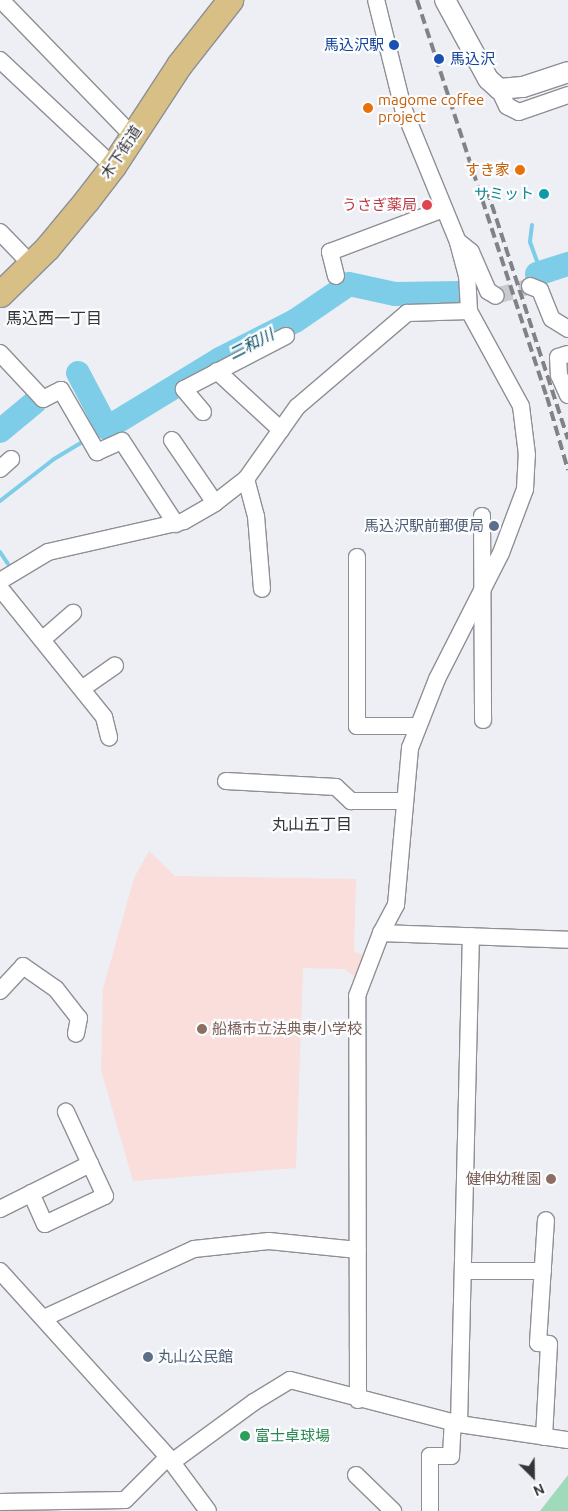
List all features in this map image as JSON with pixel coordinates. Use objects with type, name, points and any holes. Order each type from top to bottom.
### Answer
[{"type":"main road","name":"木下街道","points":[[0,294],[31,264],[113,166],[179,65],[230,0]]},
{"type":"street","points":[[1,0],[133,136]]},
{"type":"street","points":[[358,1400],[357,996],[381,933],[396,905],[410,748],[437,680],[482,594],[525,489],[527,455],[521,406],[469,311],[467,276],[458,242],[403,108],[376,0]]},
{"type":"street","points":[[445,0],[488,79],[499,89],[507,106],[519,112],[568,95]]},
{"type":"street","points":[[0,60],[113,166]]},
{"type":"street","points":[[499,89],[523,87],[568,72]]},
{"type":"street","points":[[336,276],[330,252],[444,209]]},
{"type":"street","points":[[0,232],[31,264]]},
{"type":"street","points":[[458,242],[472,252],[488,291],[496,296]]},
{"type":"street","points":[[530,286],[540,290],[552,319],[568,329]]},
{"type":"street","points":[[0,581],[48,552],[176,524],[216,503],[246,478],[297,407],[408,313],[469,311]]},
{"type":"street","points":[[203,412],[184,388],[286,336]]},
{"type":"street","points":[[0,353],[43,399],[60,390],[97,452],[122,441],[176,524]]},
{"type":"street","points":[[568,354],[558,357],[559,376],[568,395]]},
{"type":"street","points":[[217,371],[281,430]]},
{"type":"street","points":[[172,440],[216,503]]},
{"type":"street","points":[[246,478],[256,516],[262,589]]},
{"type":"street","points":[[482,516],[483,720]]},
{"type":"street","points":[[357,557],[357,726],[418,726]]},
{"type":"street","points":[[0,588],[83,688],[104,717],[109,737]]},
{"type":"street","points":[[43,639],[73,613]]},
{"type":"street","points":[[83,688],[115,666]]},
{"type":"street","points":[[226,782],[336,787],[351,802],[404,801]]},
{"type":"street","points":[[381,933],[568,940]]},
{"type":"street","points":[[430,1511],[430,1456],[451,1456],[456,1424],[463,1271],[471,936]]},
{"type":"street","points":[[0,991],[6,974],[23,966],[56,989],[79,1018],[76,1034]]},
{"type":"street","points":[[31,1193],[45,1224],[105,1196],[66,1112]]},
{"type":"street","points":[[0,1209],[90,1164]]},
{"type":"street","points":[[544,1437],[549,1344],[538,1343],[546,1220]]},
{"type":"street","points":[[44,1318],[194,1249],[269,1242],[358,1250]]},
{"type":"street","points":[[463,1271],[543,1270]]},
{"type":"street","points":[[0,1271],[170,1460],[208,1511]]},
{"type":"street","points":[[0,1502],[95,1506],[125,1500],[170,1460],[254,1402],[290,1380],[358,1400],[456,1424],[568,1440]]},
{"type":"street","points":[[356,1475],[393,1511]]},
{"type":"shaded area","name":"船橋市立法典東小学校","points":[[149,851],[175,876],[356,879],[354,952],[364,955],[354,976],[345,969],[303,968],[296,1168],[133,1181],[101,1070],[103,989],[134,878]]},
{"type":"green space","points":[[568,1475],[568,1511],[540,1511]]},
{"type":"waterway","points":[[532,225],[530,242],[541,273]]},
{"type":"waterway","name":"二和川","points":[[537,274],[568,264]]},
{"type":"waterway","name":"二和川","points":[[78,373],[107,428],[220,359],[295,321],[349,284],[395,294],[460,293]]},
{"type":"waterway","name":"二和川","points":[[0,431],[35,402]]},
{"type":"waterway","points":[[0,501],[54,459],[82,442]]},
{"type":"waterway","points":[[0,552],[8,564]]},
{"type":"tunnel","points":[[496,296],[530,286]]},
{"type":"railway","points":[[417,0],[547,397],[568,470]]},
{"type":"railway","points":[[487,190],[568,439]]},
{"type":"place","name":"馬込沢駅","points":[[394,45]]},
{"type":"place","name":"馬込沢","points":[[439,59]]},
{"type":"place","name":"magome coffee project","points":[[368,108]]},
{"type":"place","name":"すき家","points":[[520,170]]},
{"type":"place","name":"サミット","points":[[544,194]]},
{"type":"place","name":"うさぎ薬局","points":[[427,205]]},
{"type":"place","name":"馬込沢駅前郵便局","points":[[494,526]]},
{"type":"place","name":"船橋市立法典東小学校","points":[[202,1029]]},
{"type":"place","name":"健伸幼稚園","points":[[551,1179]]},
{"type":"place","name":"丸山公民館","points":[[148,1357]]},
{"type":"place","name":"富士卓球場","points":[[245,1436]]},
{"type":"district","name":"馬込西一丁目","points":[[54,318]]},
{"type":"district","name":"丸山五丁目","points":[[312,824]]}]
